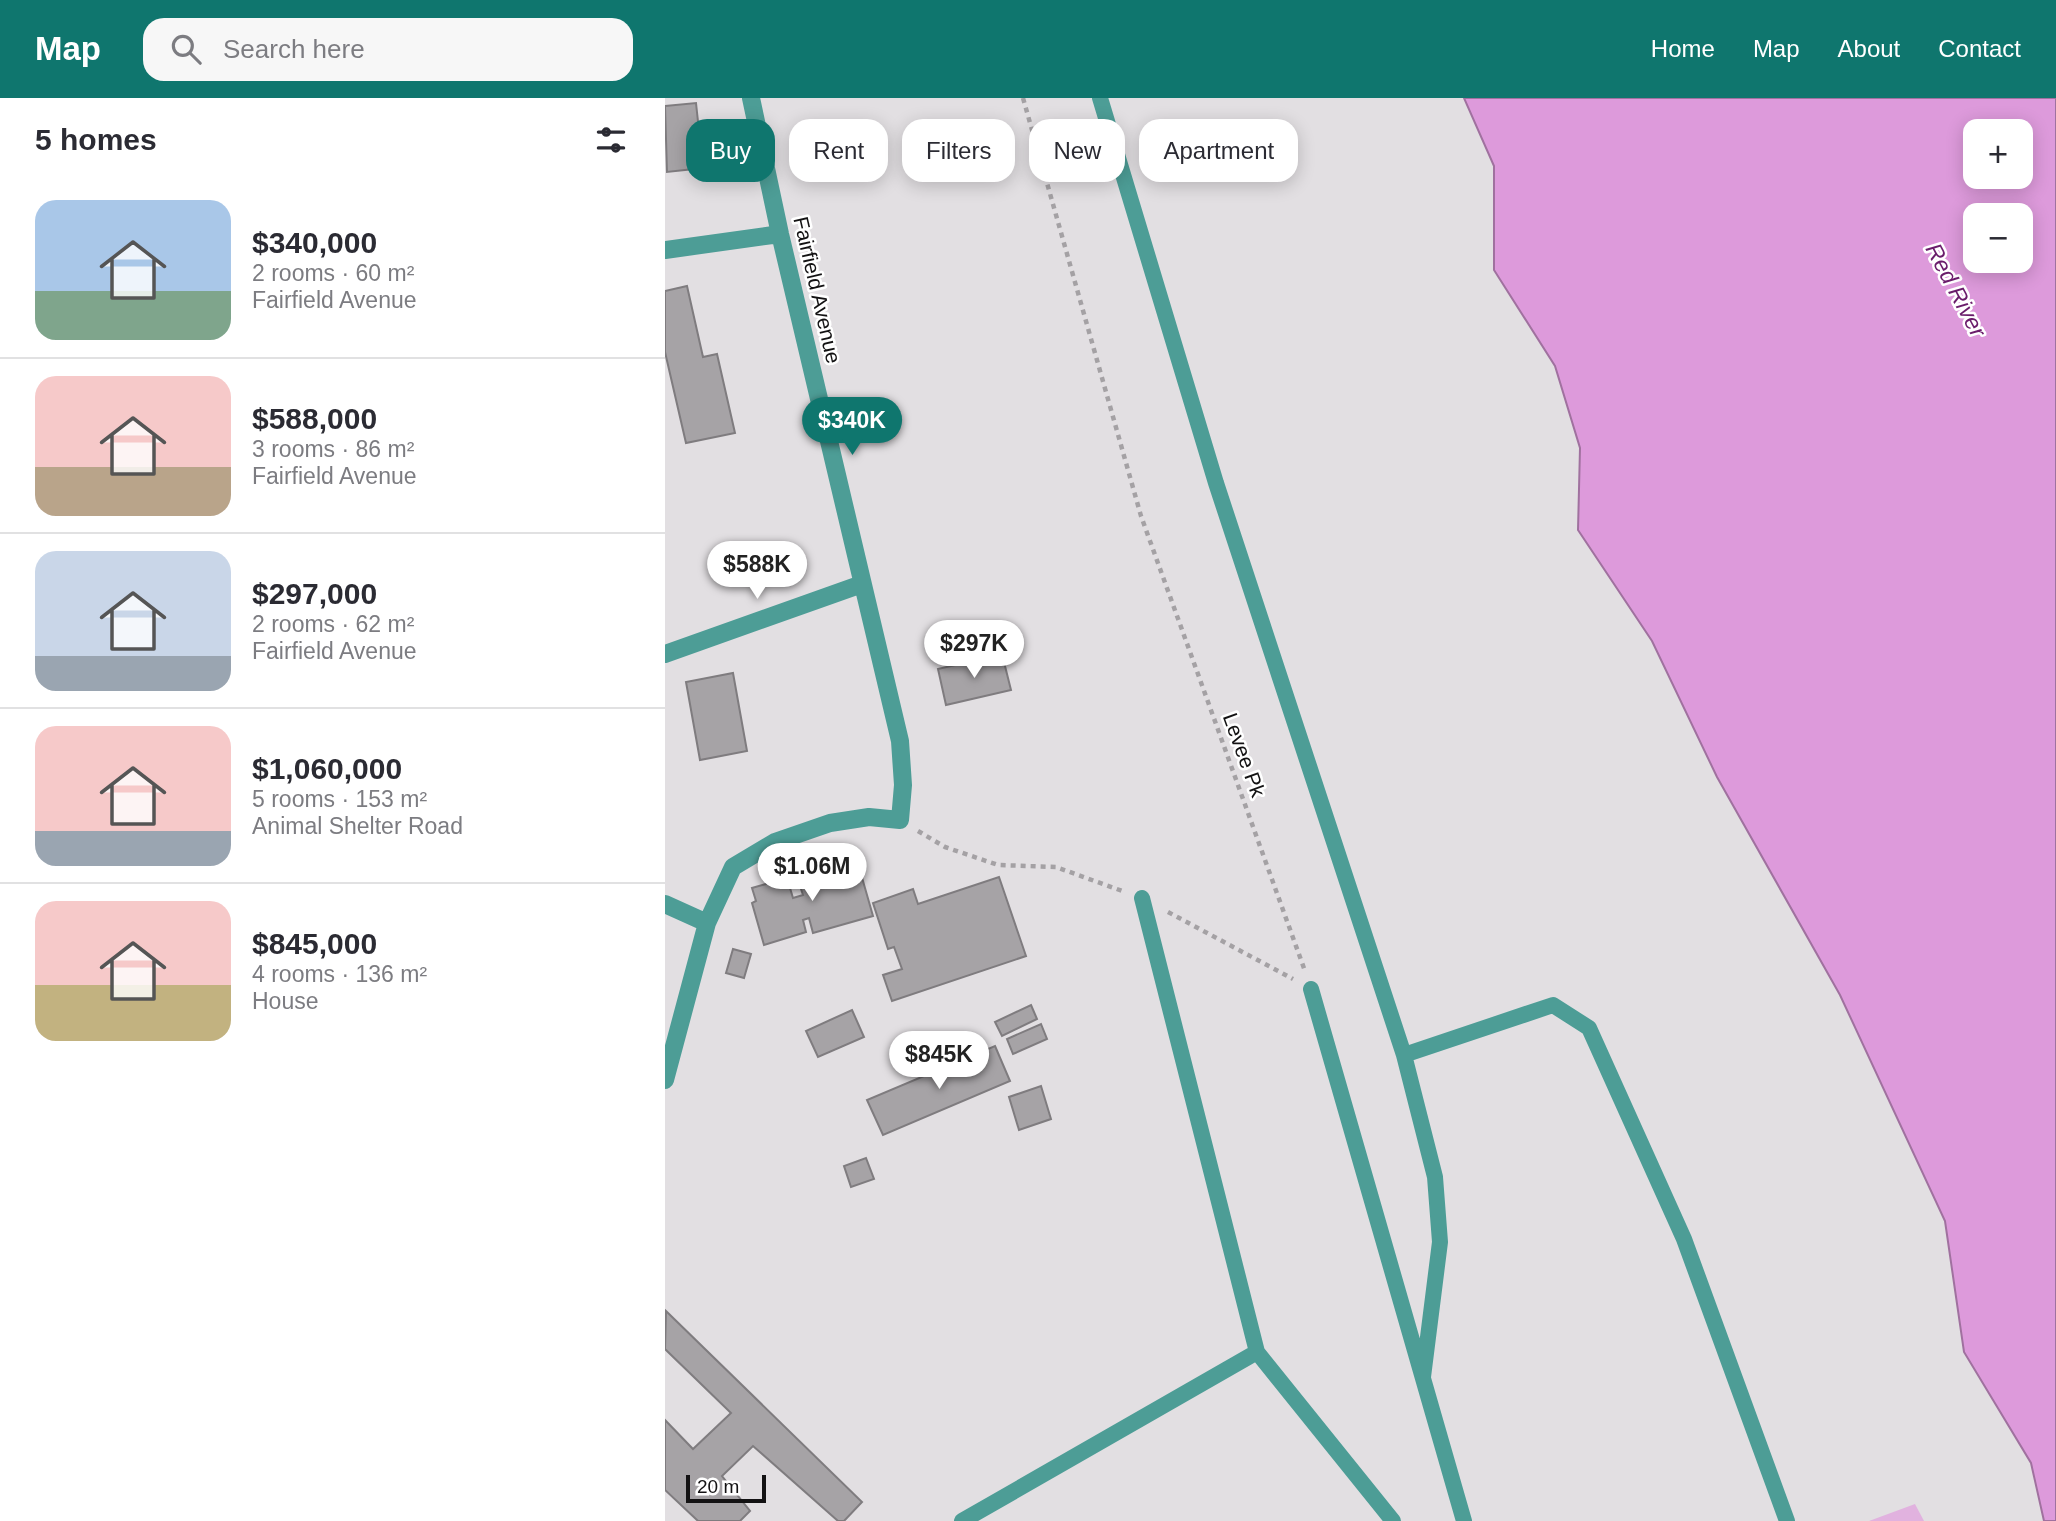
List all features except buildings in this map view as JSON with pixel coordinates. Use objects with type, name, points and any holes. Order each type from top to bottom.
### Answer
[{"type":"street","name":"Fairfield Avenue","points":[[751,98],[780,234],[899,741],[903,785],[899,820]]},
{"type":"street","points":[[665,250],[780,234]]},
{"type":"street","points":[[665,654],[862,584]]},
{"type":"street","points":[[665,1080],[707,923],[733,867],[775,842],[830,823],[869,817],[899,820]]},
{"type":"street","points":[[665,904],[707,923]]},
{"type":"lane","points":[[1100,98],[1216,482],[1404,1055],[1435,1177],[1440,1242],[1423,1377]]},
{"type":"lane","points":[[1142,898],[1257,1352],[1393,1521]]},
{"type":"lane","points":[[1311,989],[1464,1521]]},
{"type":"lane","points":[[1404,1055],[1553,1005],[1589,1028],[1684,1238],[1787,1521]]},
{"type":"lane","points":[[962,1521],[1257,1352]]},
{"type":"path","name":"Levee Pk","points":[[1023,98],[1141,516],[1311,989]]},
{"type":"path","points":[[899,820],[945,847],[998,865],[1056,867],[1142,898],[1311,989]]},
{"type":"shaded area","points":[[1915,1504],[1924,1521],[1869,1521]]},
{"type":"water","name":"Red River","points":[[1464,98],[2056,98],[2056,1521],[2044,1521],[2031,1463],[1964,1352],[1945,1221],[1840,995],[1717,777],[1652,641],[1578,530],[1580,448],[1555,366],[1494,270],[1494,166]]}]
